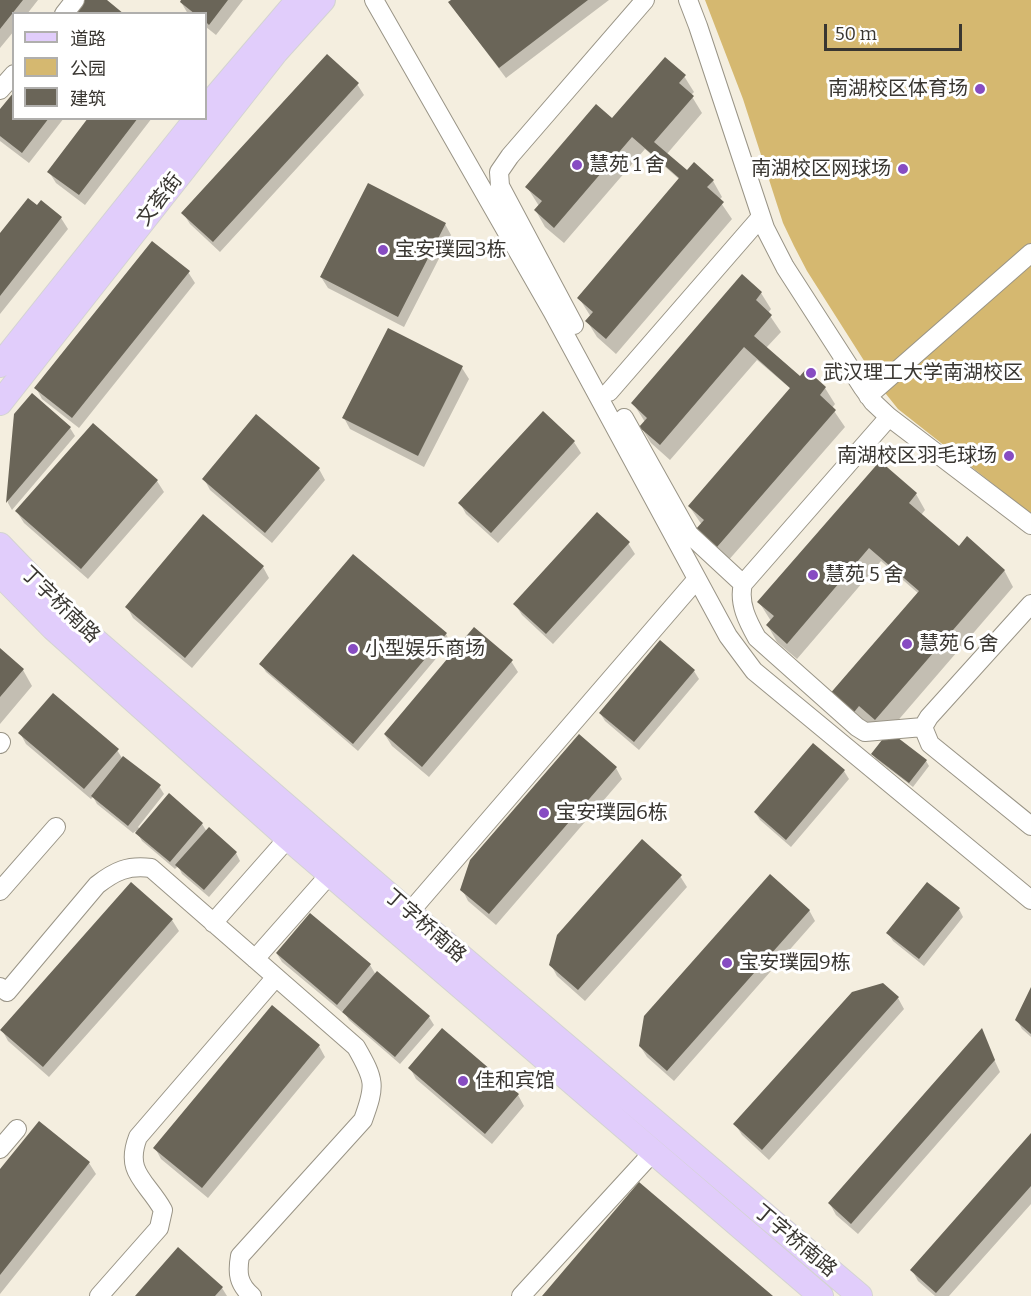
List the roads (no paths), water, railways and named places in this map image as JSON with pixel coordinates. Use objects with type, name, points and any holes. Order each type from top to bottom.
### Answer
[{"type":"main road","points":[[207,107],[298,0]]},
{"type":"main road","name":"文荟街","points":[[0,403],[269,61],[323,0]]},
{"type":"main road","name":"文荟街","points":[[0,365],[195,120]]},
{"type":"main road","name":"丁字桥南路","points":[[0,545],[88,633],[402,921],[654,1151],[821,1296]]},
{"type":"main road","name":"丁字桥南路","points":[[0,574],[53,628],[330,874],[402,921],[860,1296]]},
{"type":"street","points":[[66,12],[75,0]]},
{"type":"street","points":[[374,0],[552,311],[728,636],[754,670],[1031,900]]},
{"type":"street","points":[[645,0],[510,156],[499,172],[500,186],[609,392],[689,534],[743,584]]},
{"type":"street","points":[[688,0],[761,217],[785,267],[868,396],[888,417],[1031,525]]},
{"type":"street","points":[[0,90],[12,76]]},
{"type":"street","points":[[609,392],[761,217]]},
{"type":"street","points":[[868,396],[1031,253]]},
{"type":"street","points":[[888,417],[743,584],[742,603],[750,627],[757,638],[857,727],[865,732],[923,727]]},
{"type":"street","points":[[402,921],[697,579]]},
{"type":"street","points":[[923,727],[929,717],[1031,604]]},
{"type":"street","points":[[923,727],[930,744],[1031,826]]},
{"type":"street","points":[[0,891],[56,827]]},
{"type":"street","points":[[213,922],[288,838]]},
{"type":"street","points":[[0,987],[7,992],[97,885],[123,868],[151,868],[356,1047],[369,1070],[373,1094],[363,1120],[240,1256],[239,1281],[252,1296]]},
{"type":"street","points":[[255,959],[330,874]]},
{"type":"street","points":[[99,1296],[159,1228],[163,1210],[134,1166],[133,1150],[138,1137],[276,977]]},
{"type":"street","points":[[0,1149],[17,1129]]},
{"type":"street","points":[[521,1296],[654,1151]]},
{"type":"place","name":"南湖校区体育场","points":[[980,89]]},
{"type":"place","name":"慧苑 1 舍","points":[[577,165]]},
{"type":"place","name":"南湖校区网球场","points":[[903,169]]},
{"type":"place","name":"宝安璞园3栋","points":[[383,250]]},
{"type":"place","name":"武汉理工大学南湖校区","points":[[811,373]]},
{"type":"place","name":"南湖校区羽毛球场","points":[[1009,456]]},
{"type":"place","name":"慧苑 5 舍","points":[[813,575]]},
{"type":"place","name":"慧苑 6 舍","points":[[907,644]]},
{"type":"place","name":"小型娱乐商场","points":[[353,649]]},
{"type":"place","name":"宝安璞园6栋","points":[[544,813]]},
{"type":"place","name":"宝安璞园9栋","points":[[727,963]]},
{"type":"place","name":"佳和宾馆","points":[[463,1081]]}]
